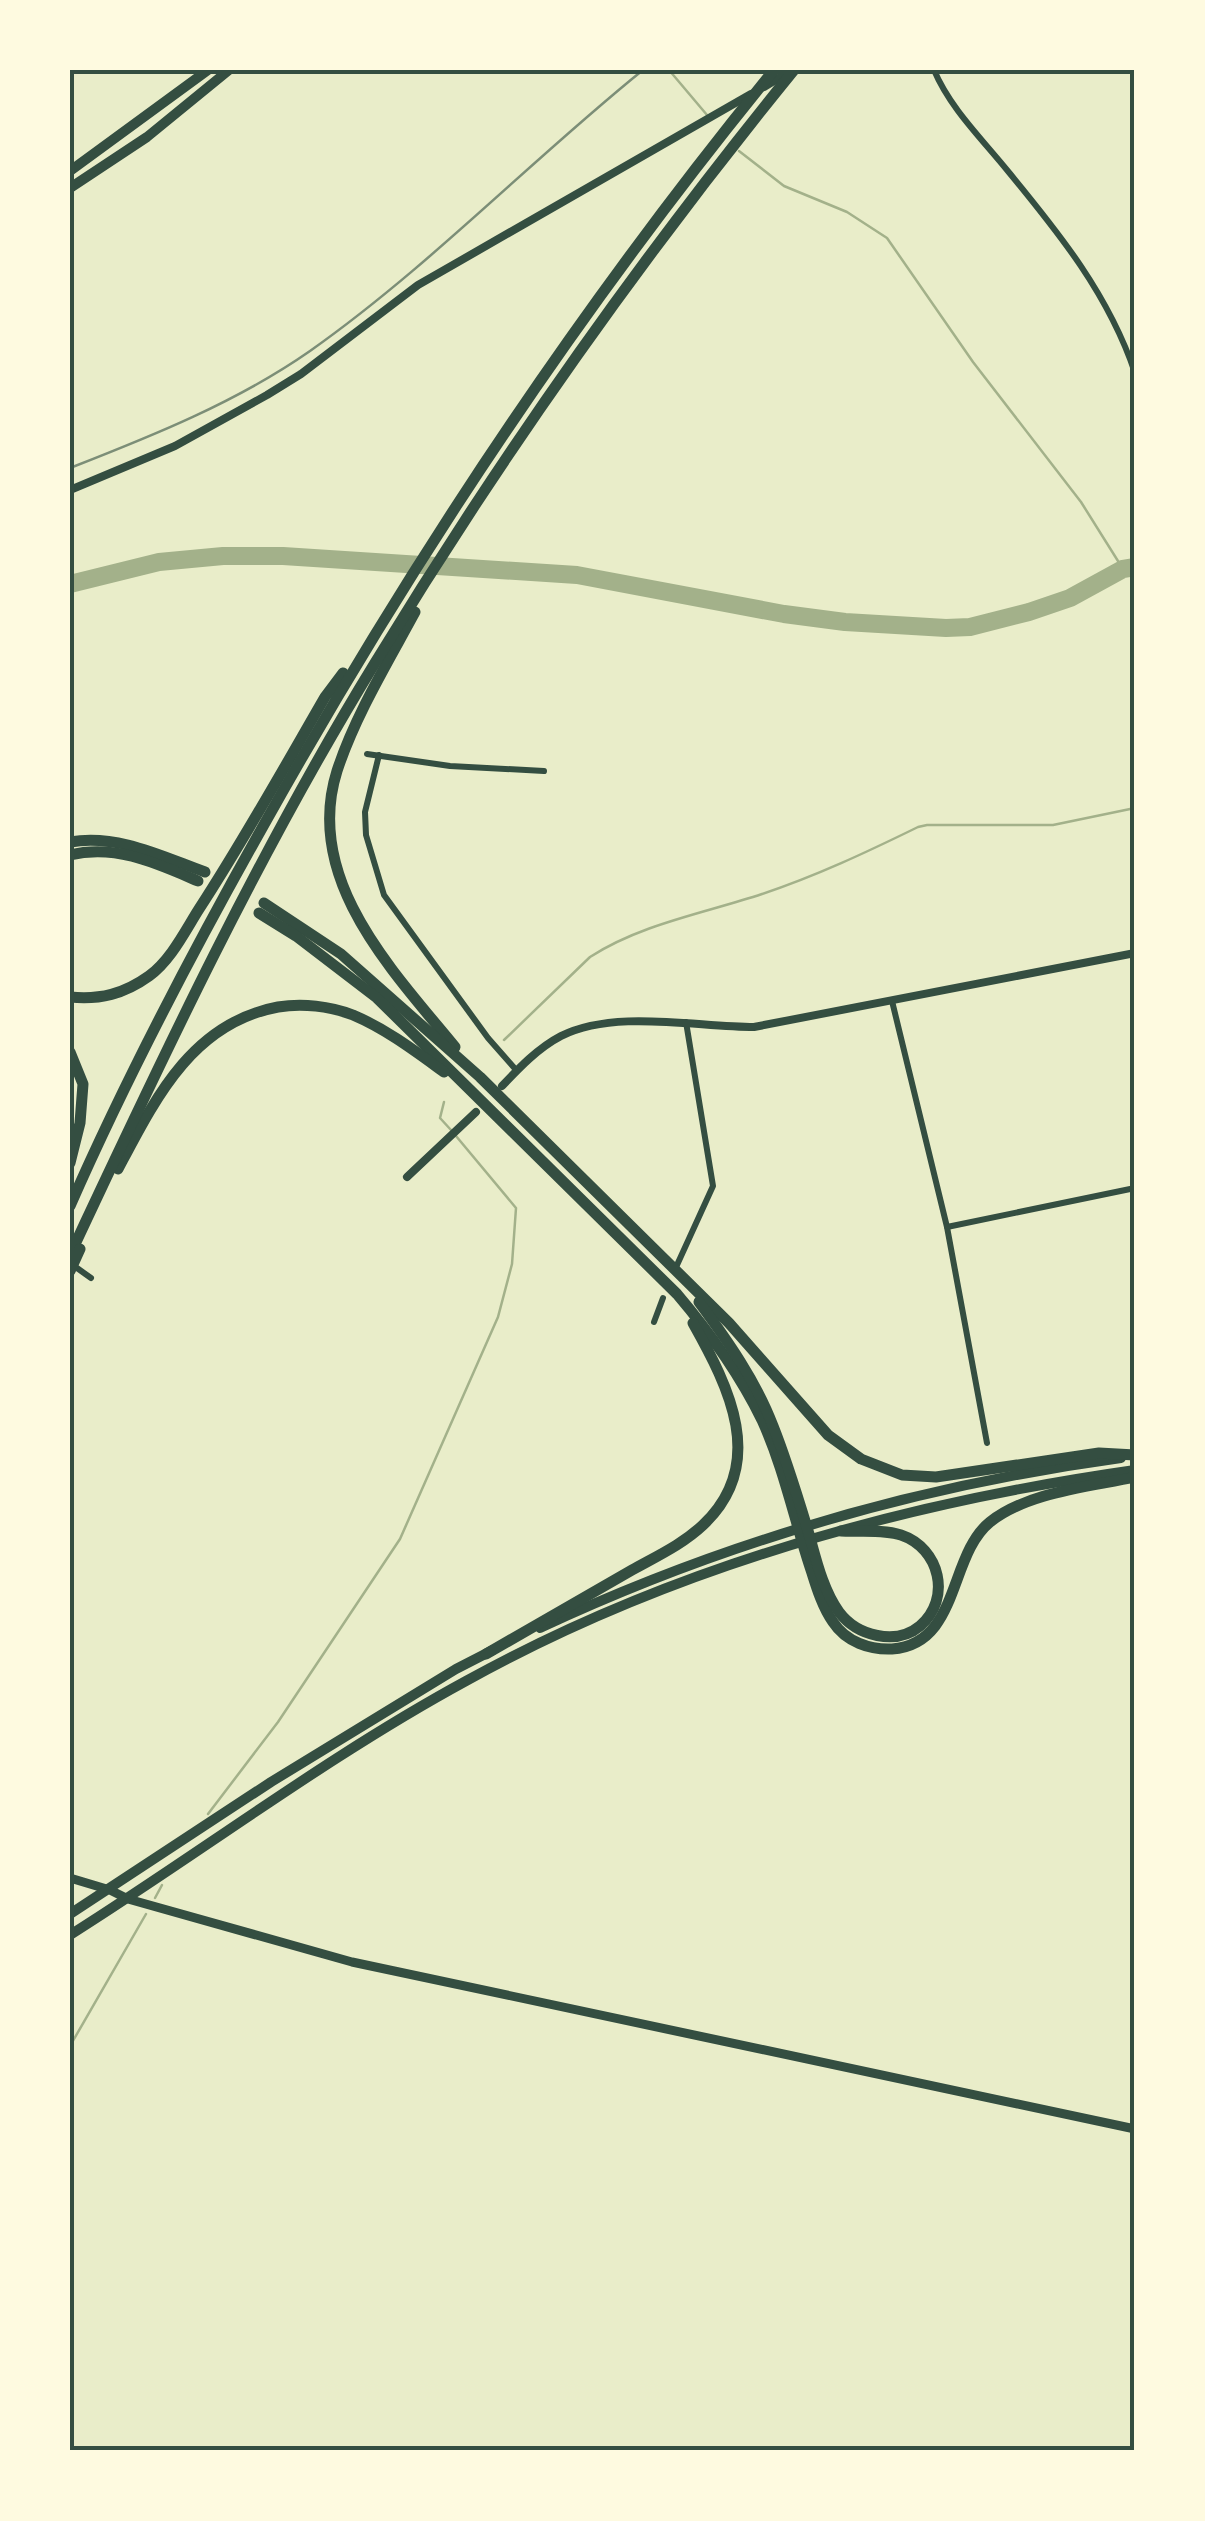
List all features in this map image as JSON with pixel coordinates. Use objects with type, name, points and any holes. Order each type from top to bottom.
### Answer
[{"type":"highway","points":[[70,998],[94,1000],[125,992],[153,974],[170,954],[330,698],[480,470],[608,285],[774,70]]},
{"type":"highway","points":[[70,1254],[180,1022],[352,702],[464,522],[568,367],[793,70]]},
{"type":"highway","points":[[464,522],[366,707],[337,771],[330,811],[332,849],[343,890],[362,927],[480,1077]]},
{"type":"highway","points":[[70,1206],[184,971],[330,698]]},
{"type":"highway","points":[[70,842],[90,838],[130,844],[201,877],[113,852],[70,855]]},
{"type":"highway","points":[[799,1519],[764,1425],[721,1347],[377,998],[262,908],[341,954],[480,1077],[676,1268],[828,1435],[862,1459],[902,1476],[936,1477],[1099,1453],[1135,1455]]},
{"type":"highway","points":[[74,1269],[117,1171],[170,1079],[204,1040],[236,1020],[289,1005],[348,1013],[407,1046],[468,1089]]},
{"type":"highway","points":[[70,1052],[83,1084],[80,1123],[70,1164]]},
{"type":"highway","points":[[676,1268],[720,1330],[762,1401],[832,1622],[844,1634],[872,1648],[902,1648],[935,1626],[949,1605],[976,1540],[990,1523],[1028,1502],[1135,1474]]},
{"type":"highway","points":[[486,1654],[688,1538],[727,1498],[739,1444],[734,1409],[716,1362],[670,1296]]},
{"type":"highway","points":[[812,1558],[839,1612],[854,1625],[870,1634],[897,1637],[918,1627],[932,1612],[939,1594],[938,1573],[928,1552],[915,1541],[889,1531],[841,1530]]},
{"type":"main road","points":[[70,170],[208,70]]},
{"type":"main road","points":[[70,188],[147,137],[229,70]]},
{"type":"main road","points":[[70,1914],[286,1772],[486,1654],[656,1576],[792,1530],[939,1490],[1135,1455]]},
{"type":"main road","points":[[70,1935],[282,1793],[465,1681],[628,1602],[841,1530],[943,1503],[1135,1474]]},
{"type":"main road","points":[[70,1878],[128,1899],[352,1962],[1135,2129]]},
{"type":"street","points":[[70,490],[175,446],[268,395],[418,285],[793,70]]},
{"type":"street","points":[[934,70],[961,114],[1086,271],[1108,309],[1135,373]]},
{"type":"street","points":[[367,754],[450,766],[544,771]]},
{"type":"street","points":[[379,756],[365,812],[366,836],[384,894],[488,1038],[517,1070]]},
{"type":"street","points":[[502,1086],[547,1045],[580,1029],[654,1019],[754,1026],[1135,952]]},
{"type":"street","points":[[892,1001],[947,1227],[986,1443]]},
{"type":"street","points":[[676,1268],[713,1186],[686,1022]]},
{"type":"street","points":[[407,1176],[476,1112]]},
{"type":"street","points":[[947,1227],[1135,1188]]},
{"type":"street","points":[[74,1269],[90,1278]]},
{"type":"street","points":[[654,1322],[670,1296]]},
{"type":"waterway","points":[[669,70],[707,115]]},
{"type":"waterway","points":[[739,151],[784,186],[847,212],[887,238],[973,362],[1081,502],[1123,569]]},
{"type":"waterway","points":[[70,584],[159,562],[283,556],[577,575],[784,614],[946,628],[970,627],[1029,612],[1070,598],[1123,569],[1135,567]]},
{"type":"waterway","points":[[504,1040],[590,957],[610,946],[652,928],[802,879],[918,827],[1053,825],[1135,808]]},
{"type":"waterway","points":[[444,1102],[440,1118],[451,1130]]},
{"type":"waterway","points":[[208,1814],[278,1722],[400,1539],[498,1317],[512,1264],[516,1208],[456,1136]]},
{"type":"waterway","points":[[155,1898],[162,1885]]},
{"type":"waterway","points":[[70,2046],[146,1914]]},
{"type":"railway","points":[[70,468],[224,402],[310,351],[438,249],[643,70]]}]
